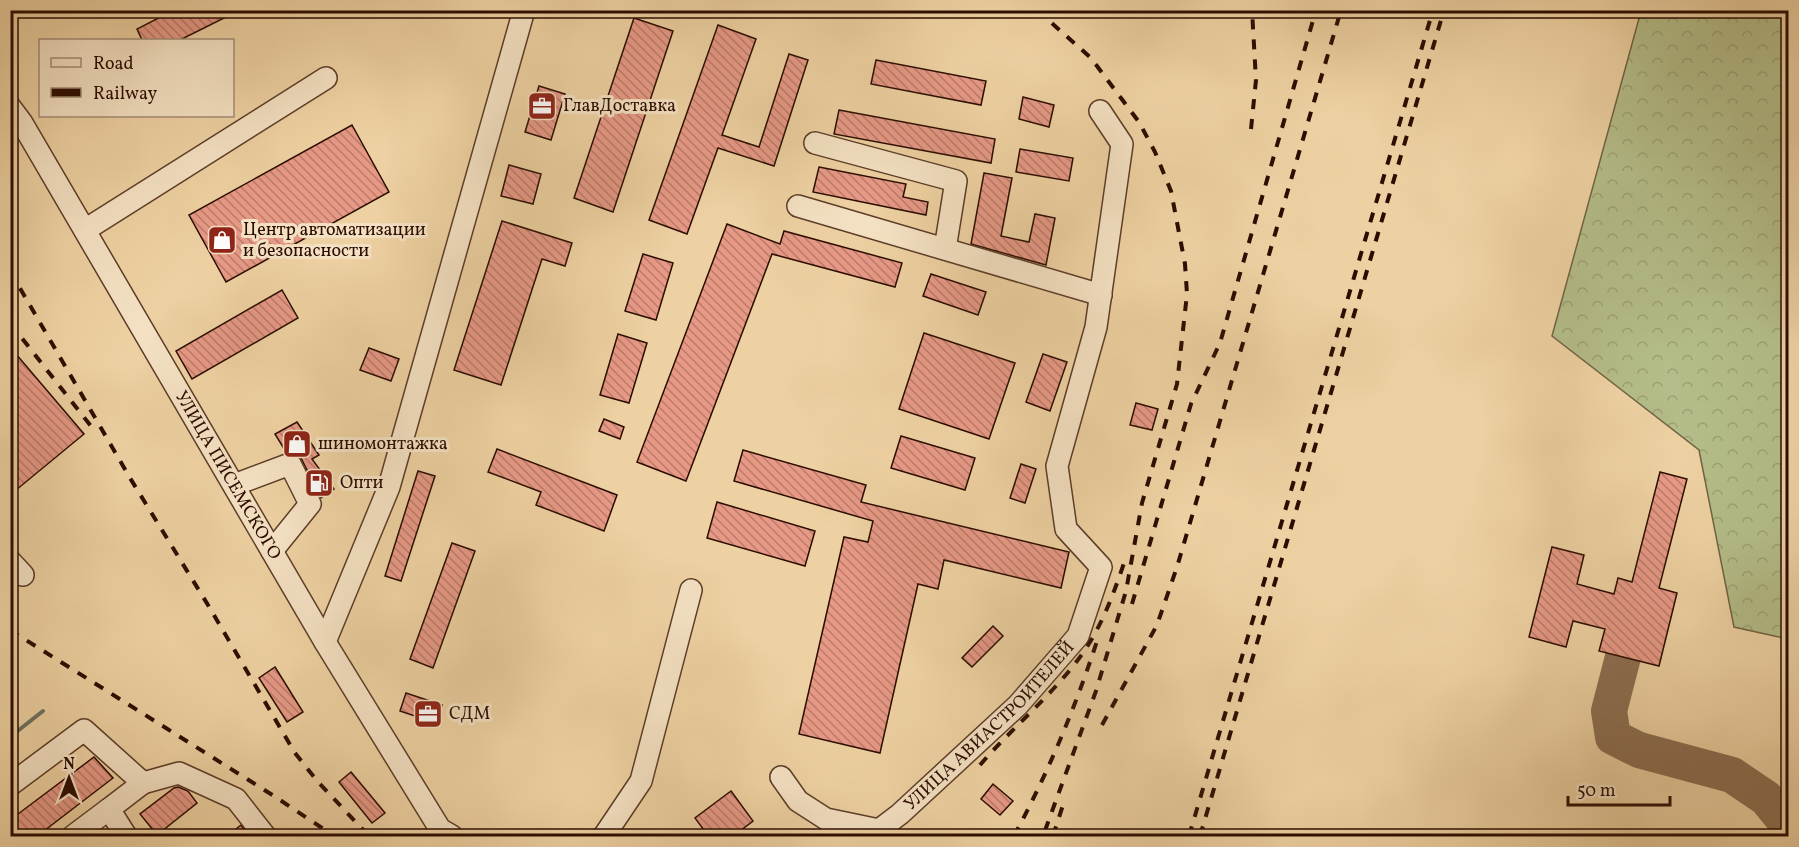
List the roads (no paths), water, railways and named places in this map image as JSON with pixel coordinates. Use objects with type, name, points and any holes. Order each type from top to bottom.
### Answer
[{"type":"street","points":[[325,642],[389,487],[524,10]]},
{"type":"street","points":[[85,230],[326,78]]},
{"type":"street","name":"УЛИЦА ПИСЕМСКОГО","points":[[10,107],[22,123],[85,230],[325,642],[440,829],[452,837]]},
{"type":"street","points":[[798,206],[1101,295],[1122,144],[1100,111]]},
{"type":"street","points":[[815,143],[956,181],[945,249]]},
{"type":"street","name":"УЛИЦА АВИАСТРОИТЕЛЕЙ","points":[[875,833],[1018,705],[1078,636],[1101,567],[1066,529],[1057,466],[1096,327],[1101,295]]},
{"type":"street","points":[[234,485],[290,464],[310,504],[272,551]]},
{"type":"street","points":[[604,837],[641,781],[691,590]]},
{"type":"street","points":[[10,785],[84,730],[143,783]]},
{"type":"street","points":[[73,837],[143,783],[178,773],[236,799],[265,837]]},
{"type":"street","points":[[781,777],[798,801],[826,819],[875,833]]},
{"type":"street","points":[[109,809],[126,837]]},
{"type":"waterway","points":[[10,737],[43,711]]},
{"type":"railway","points":[[1037,10],[1091,58],[1139,122],[1155,152],[1171,191],[1185,264],[1187,294],[1177,384],[1142,503],[1126,591],[1096,691],[1043,836]]},
{"type":"railway","points":[[1251,129],[1256,80],[1252,10]]},
{"type":"railway","points":[[1132,604],[1191,404],[1220,343],[1316,10]]},
{"type":"railway","points":[[1102,725],[1157,625],[1177,567],[1341,10]]},
{"type":"railway","points":[[1189,836],[1433,10]]},
{"type":"railway","points":[[1200,836],[1444,10]]},
{"type":"railway","points":[[10,271],[130,478],[295,753],[318,782],[369,836]]},
{"type":"railway","points":[[10,323],[94,430]]},
{"type":"railway","points":[[980,765],[1054,688],[1086,649],[1106,611],[1126,557]]},
{"type":"railway","points":[[10,630],[334,836]]},
{"type":"railway","points":[[1014,836],[1060,739],[1098,638]]},
{"type":"railway","points":[[1053,836],[1064,802]]},
{"type":"place","name":"ГлавДоставка","points":[[542,106]]},
{"type":"place","name":"Центр автоматизации и безопасности","points":[[222,240]]},
{"type":"place","name":"шиномонтажка","points":[[297,444]]},
{"type":"place","name":"Опти","points":[[319,483]]},
{"type":"place","name":"СДМ","points":[[428,714]]}]
